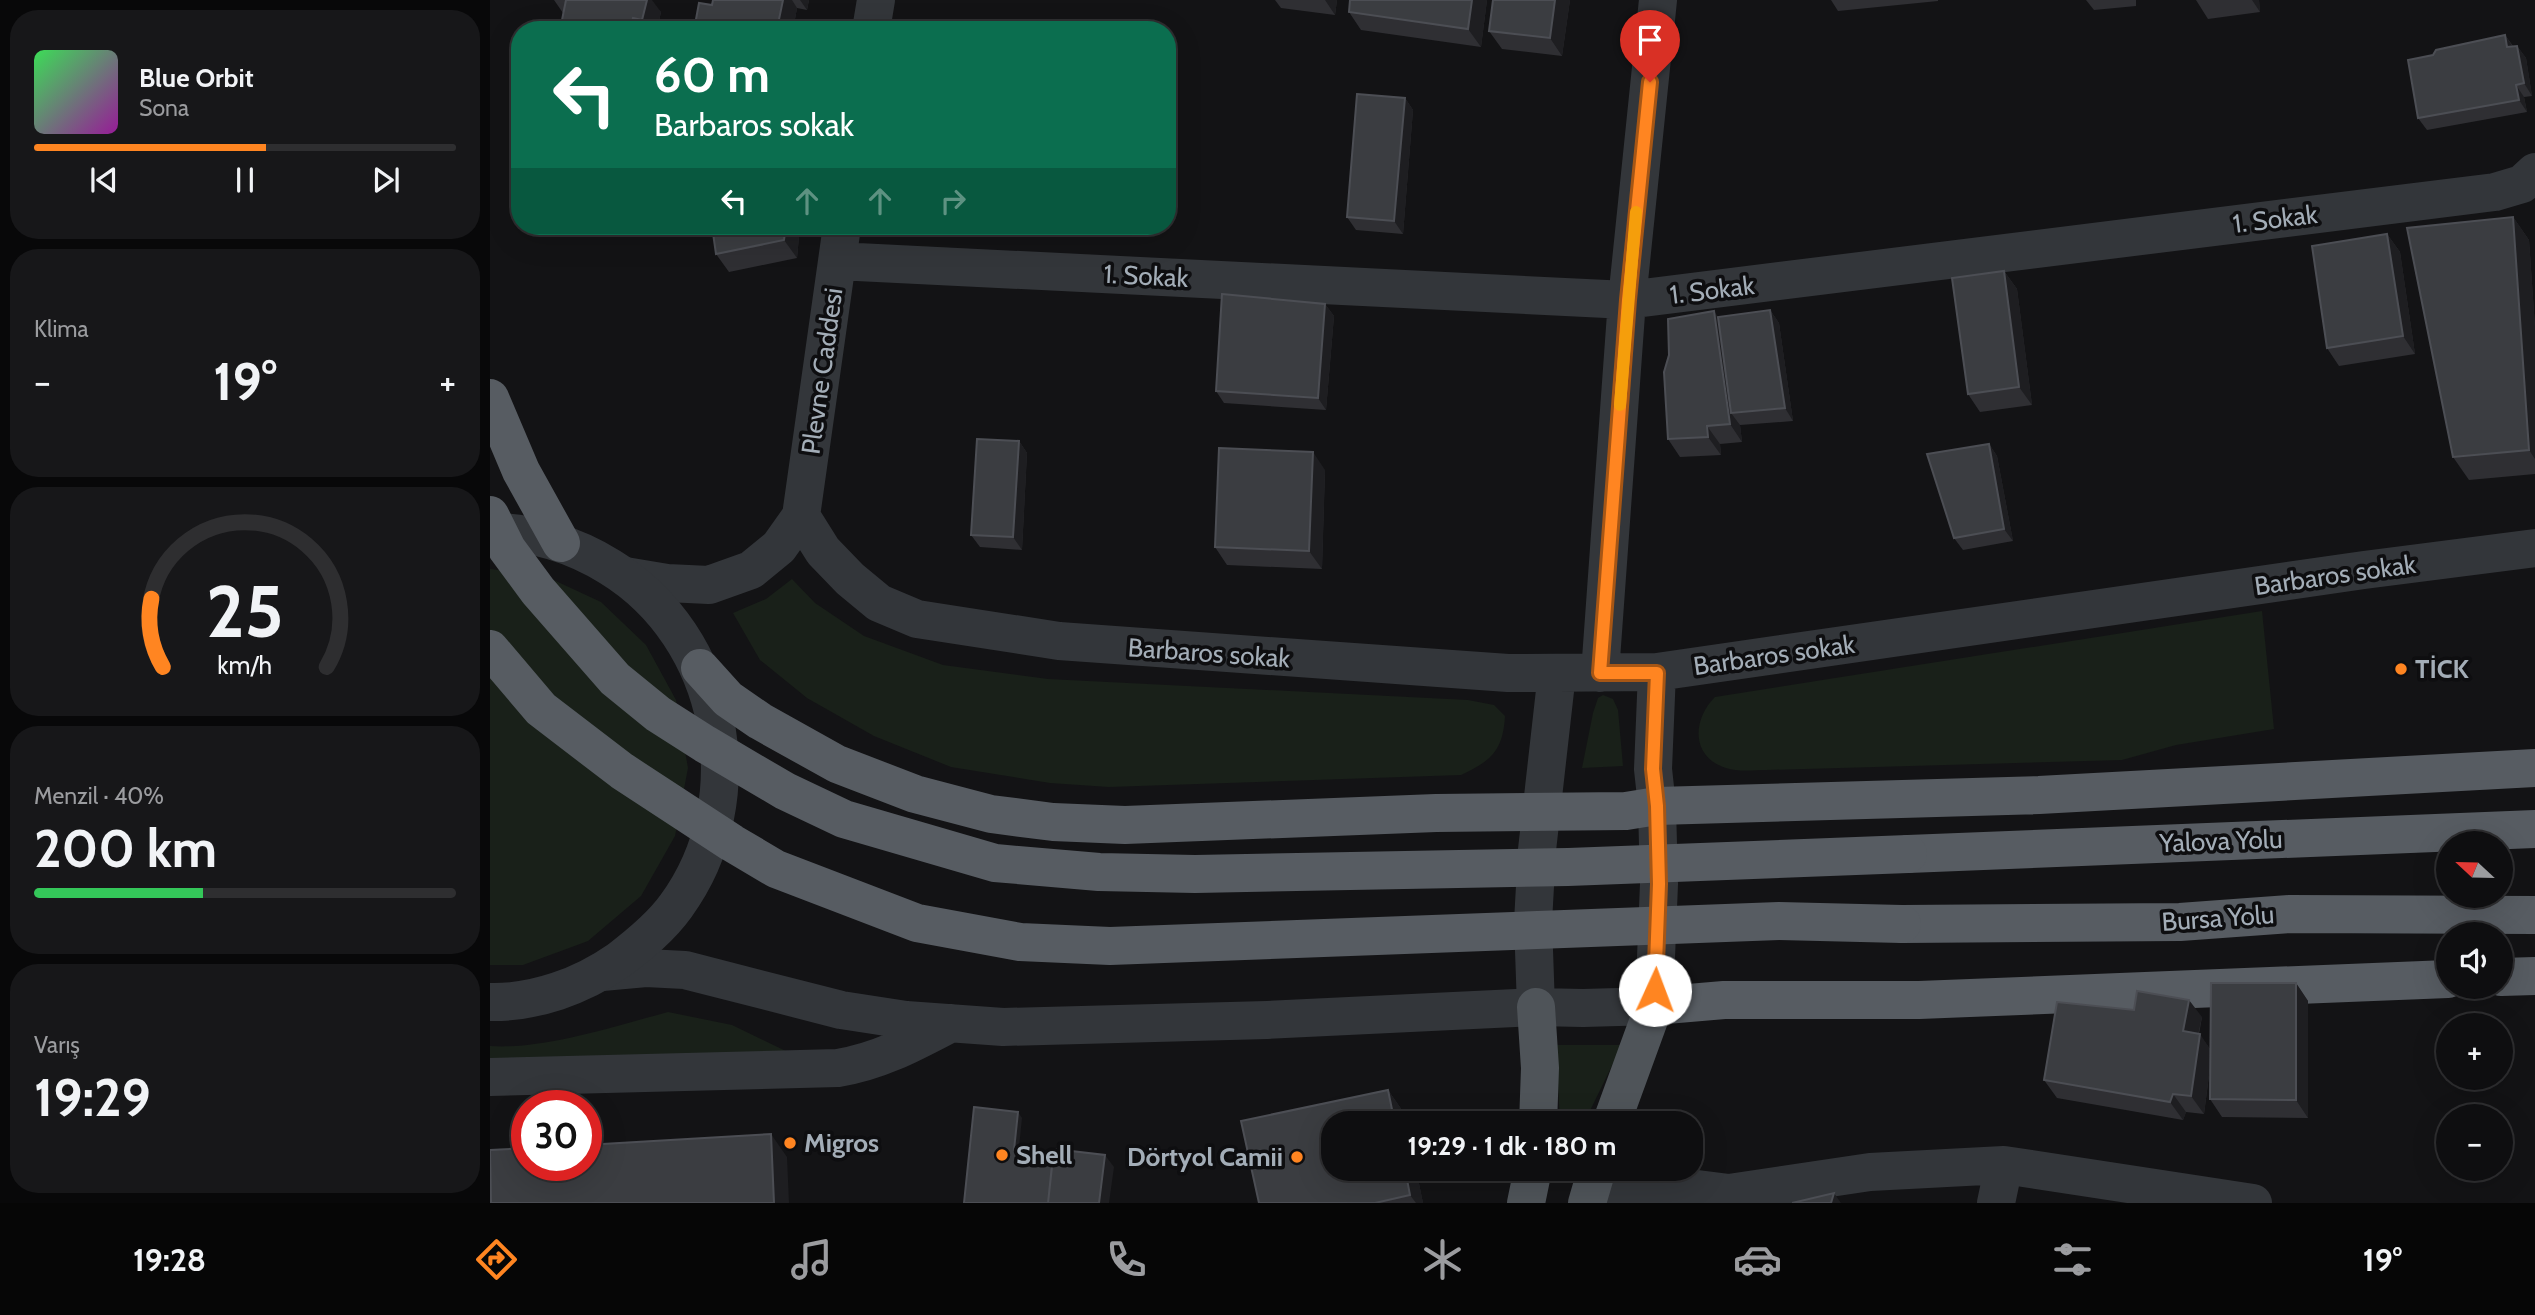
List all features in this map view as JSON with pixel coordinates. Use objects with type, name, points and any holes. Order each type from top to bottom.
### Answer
[{"type":"highway","points":[[490,398],[521,471],[561,543]]},
{"type":"highway","name":"Yalova Yolu","points":[[490,515],[508,549],[538,591],[615,679],[658,714],[785,791],[844,819],[995,863],[1099,872],[1195,874],[1567,867],[2535,829]]},
{"type":"highway","name":"Bursa Yolu","points":[[490,649],[541,709],[622,771],[776,869],[917,923],[1020,942],[1110,946],[1779,920],[1902,924],[2180,922],[2290,914],[2535,915]]},
{"type":"highway","points":[[700,668],[728,699],[760,721],[836,764],[915,794],[991,814],[1052,822],[1125,825],[1423,813],[1626,811],[1657,806],[2039,795],[2535,768]]},
{"type":"highway","points":[[2513,977],[2535,976]]},
{"type":"highway","points":[[1654,1006],[1724,1000],[1919,1000],[2436,979]]},
{"type":"main road","points":[[1616,1111],[1654,1006]]},
{"type":"main road","points":[[1536,1007],[1540,1068],[1538,1111]]},
{"type":"main road","points":[[1526,1203],[1531,1181]]},
{"type":"street","points":[[872,21],[876,0]]},
{"type":"street","points":[[1600,673],[1628,300],[1658,0]]},
{"type":"street","name":"1. Sokak","points":[[840,243],[1628,300],[2495,192],[2522,184],[2535,172]]},
{"type":"street","name":"Plevne Caddesi","points":[[801,516],[840,243]]},
{"type":"street","points":[[625,576],[667,583],[709,585],[751,570],[779,547],[801,516]]},
{"type":"street","name":"Barbaros sokak","points":[[801,516],[823,551],[850,579],[879,603],[917,620],[1059,641],[1508,673],[1657,673],[2351,572],[2535,548]]},
{"type":"street","points":[[490,532],[505,531],[561,543],[594,557],[625,576],[655,602],[672,623],[700,668],[716,716],[721,765],[716,815],[701,862],[676,905],[643,942],[602,972],[555,992],[505,1002],[490,1002]]},
{"type":"street","points":[[1536,1007],[1533,922],[1540,811],[1557,673]]},
{"type":"street","points":[[602,972],[646,968],[685,970],[841,1010],[906,1020],[1003,1027],[1267,1020],[1536,1007],[1583,1009],[1654,1006],[1659,884],[1653,769],[1657,673]]},
{"type":"street","points":[[490,1077],[838,1068],[865,1063],[902,1049],[951,1023]]},
{"type":"street","points":[[1996,1203],[2004,1165]]},
{"type":"street","points":[[1592,1186],[1666,1185],[1728,1198],[1870,1172],[2004,1165],[2253,1203]]},
{"type":"shaded area","points":[[490,569],[545,576],[601,602],[646,645],[676,700],[688,768],[675,836],[641,896],[588,941],[523,965],[490,965]]},
{"type":"shaded area","points":[[792,579],[815,603],[864,636],[943,665],[1048,679],[1468,700],[1494,705],[1505,716],[1502,738],[1488,759],[1461,775],[1109,787],[1050,783],[951,767],[874,736],[807,698],[760,660],[733,613],[766,599]]},
{"type":"shaded area","points":[[2262,611],[2274,729],[2176,745],[2122,760],[1746,770],[1726,768],[1715,763],[1706,756],[1701,747],[1699,727],[1702,716],[1715,697]]},
{"type":"shaded area","points":[[1603,695],[1613,699],[1618,710],[1623,766],[1582,768],[1593,713],[1598,698]]},
{"type":"shaded area","points":[[668,1012],[732,1025],[792,1054],[490,1063],[490,1046],[555,1041]]},
{"type":"shaded area","points":[[1556,1045],[1622,1045],[1590,1111],[1559,1111]]},
{"type":"building","points":[[566,0],[647,0],[642,20],[633,18],[632,21],[562,21]]},
{"type":"building","points":[[713,0],[783,0],[779,21],[696,21],[699,3],[712,5]]},
{"type":"building","points":[[1350,0],[1472,0],[1468,29],[1349,12]]},
{"type":"building","points":[[1493,0],[1555,0],[1550,38],[1489,31]]},
{"type":"building","points":[[2505,35],[2507,47],[2517,46],[2524,83],[2516,85],[2519,100],[2418,118],[2408,60],[2433,55],[2436,50]]},
{"type":"building","points":[[1357,94],[1405,98],[1394,221],[1347,217]]},
{"type":"building","points":[[2513,217],[2529,450],[2453,457],[2407,228]]},
{"type":"building","points":[[2387,234],[2403,336],[2327,348],[2312,246]]},
{"type":"building","points":[[713,235],[785,235],[784,240],[716,254]]},
{"type":"building","points":[[2004,271],[2019,387],[1968,394],[1952,278]]},
{"type":"building","points":[[1222,294],[1325,304],[1318,398],[1216,391]]},
{"type":"building","points":[[1770,310],[1785,408],[1731,413],[1718,317]]},
{"type":"building","points":[[1714,311],[1730,424],[1707,426],[1708,437],[1668,439],[1664,372],[1669,355],[1668,319]]},
{"type":"building","points":[[977,439],[1019,441],[1013,537],[971,535]]},
{"type":"building","points":[[1989,444],[2004,529],[1954,538],[1927,454]]},
{"type":"building","points":[[1219,448],[1313,452],[1309,551],[1215,547]]},
{"type":"building","points":[[2211,983],[2296,983],[2296,1100],[2210,1099]]},
{"type":"building","points":[[2137,991],[2189,1000],[2183,1031],[2200,1034],[2191,1096],[2173,1094],[2170,1102],[2044,1080],[2057,1002],[2134,1010]]},
{"type":"building","name":"Dörtyol Camii","points":[[1388,1090],[1392,1111],[1321,1111],[1321,1181],[1407,1181],[1410,1195],[1375,1203],[1259,1203],[1241,1121]]},
{"type":"building","points":[[974,1107],[1018,1112],[1014,1150],[1053,1155],[1048,1203],[964,1203]]},
{"type":"building","points":[[771,1134],[774,1203],[491,1203],[490,1150],[511,1149],[511,1181],[602,1181],[602,1144]]},
{"type":"building","points":[[1054,1149],[1105,1155],[1099,1203],[1048,1203]]},
{"type":"building","points":[[1834,1193],[1831,1203],[1792,1203]]},
{"type":"slow traffic","points":[[1620,405],[1636,212]]},
{"type":"place","name":"TİCK","points":[[2401,669]]},
{"type":"place","name":"Migros","points":[[790,1143]]},
{"type":"place","name":"Shell","points":[[1002,1155]]},
{"type":"place","name":"Dörtyol Camii","points":[[1297,1157]]},
{"type":"route","points":[[1650,82],[1628,300],[1600,673],[1657,673],[1653,769],[1659,884],[1655,990]]}]
